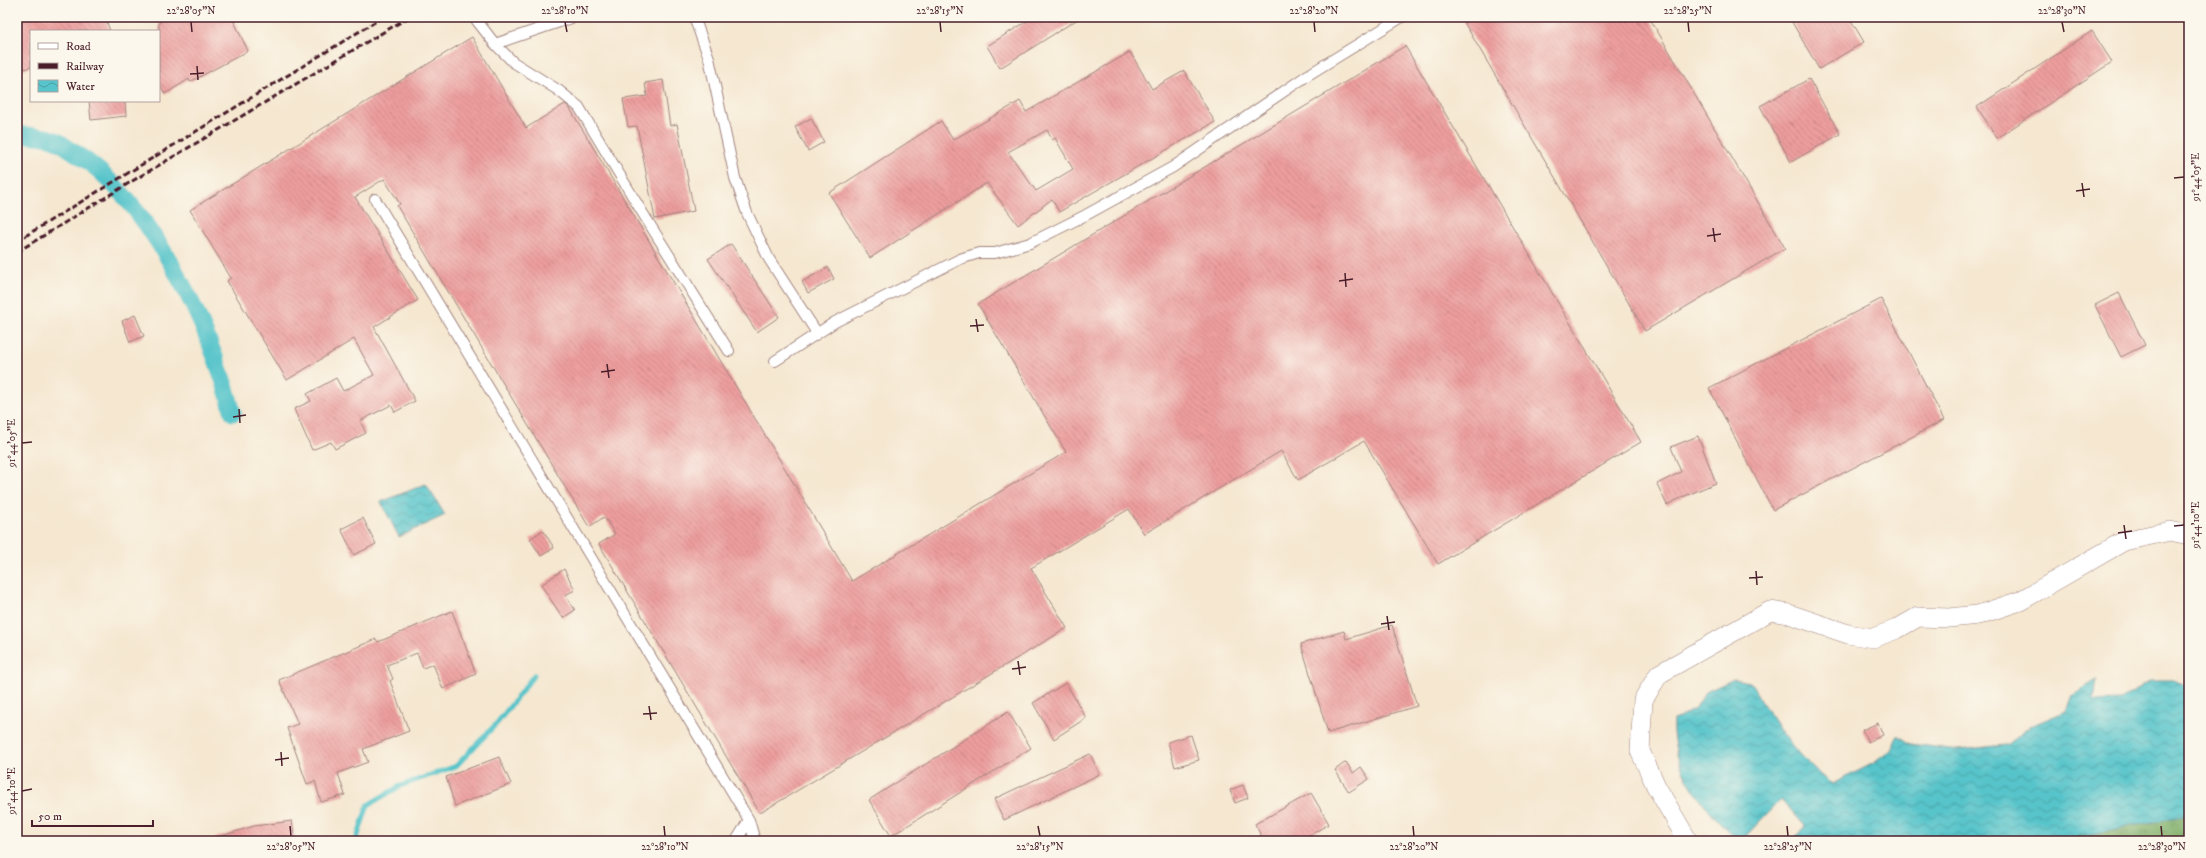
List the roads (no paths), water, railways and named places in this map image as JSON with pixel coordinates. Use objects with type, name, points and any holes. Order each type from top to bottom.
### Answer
[{"type":"street","points":[[1688,841],[1656,786],[1640,751],[1643,700],[1659,674],[1770,611],[1789,614],[1848,634],[1873,638],[1897,629],[1918,617],[1950,618],[1978,615],[2020,601],[2124,541],[2170,531],[2189,535]]},
{"type":"lane","points":[[474,17],[495,44],[512,62],[564,94],[579,107],[638,206],[729,351]]},
{"type":"lane","points":[[495,44],[574,17]]},
{"type":"lane","points":[[694,17],[709,58],[735,178],[747,213],[769,259],[817,333]]},
{"type":"lane","points":[[775,362],[835,322],[960,259],[980,253],[995,253],[1030,243],[1084,216],[1173,167],[1308,75],[1402,17]]},
{"type":"lane","points":[[375,199],[749,820],[755,841]]},
{"type":"lane","points":[[736,841],[749,820]]},
{"type":"water","points":[[426,484],[445,515],[399,537],[381,502]]},
{"type":"water","points":[[1734,679],[1750,682],[1786,738],[1819,774],[1832,784],[1874,763],[1891,750],[1898,735],[1911,744],[1958,750],[2006,745],[2031,726],[2066,711],[2072,695],[2097,680],[2094,701],[2121,700],[2151,680],[2172,680],[2189,687],[2189,815],[2071,838],[2066,841],[1792,841],[1805,826],[1781,799],[1741,841],[1738,841],[1702,801],[1692,787],[1677,755],[1673,720],[1695,709],[1706,692]]},
{"type":"waterway","points":[[17,134],[44,137],[58,141],[102,173],[128,201],[152,233],[174,268],[193,305],[210,343],[233,413]]},
{"type":"waterway","points":[[356,841],[368,805],[400,786],[456,766],[498,722],[534,675]]},
{"type":"railway","points":[[17,241],[383,17]]},
{"type":"railway","points":[[17,252],[134,180],[409,17]]}]
